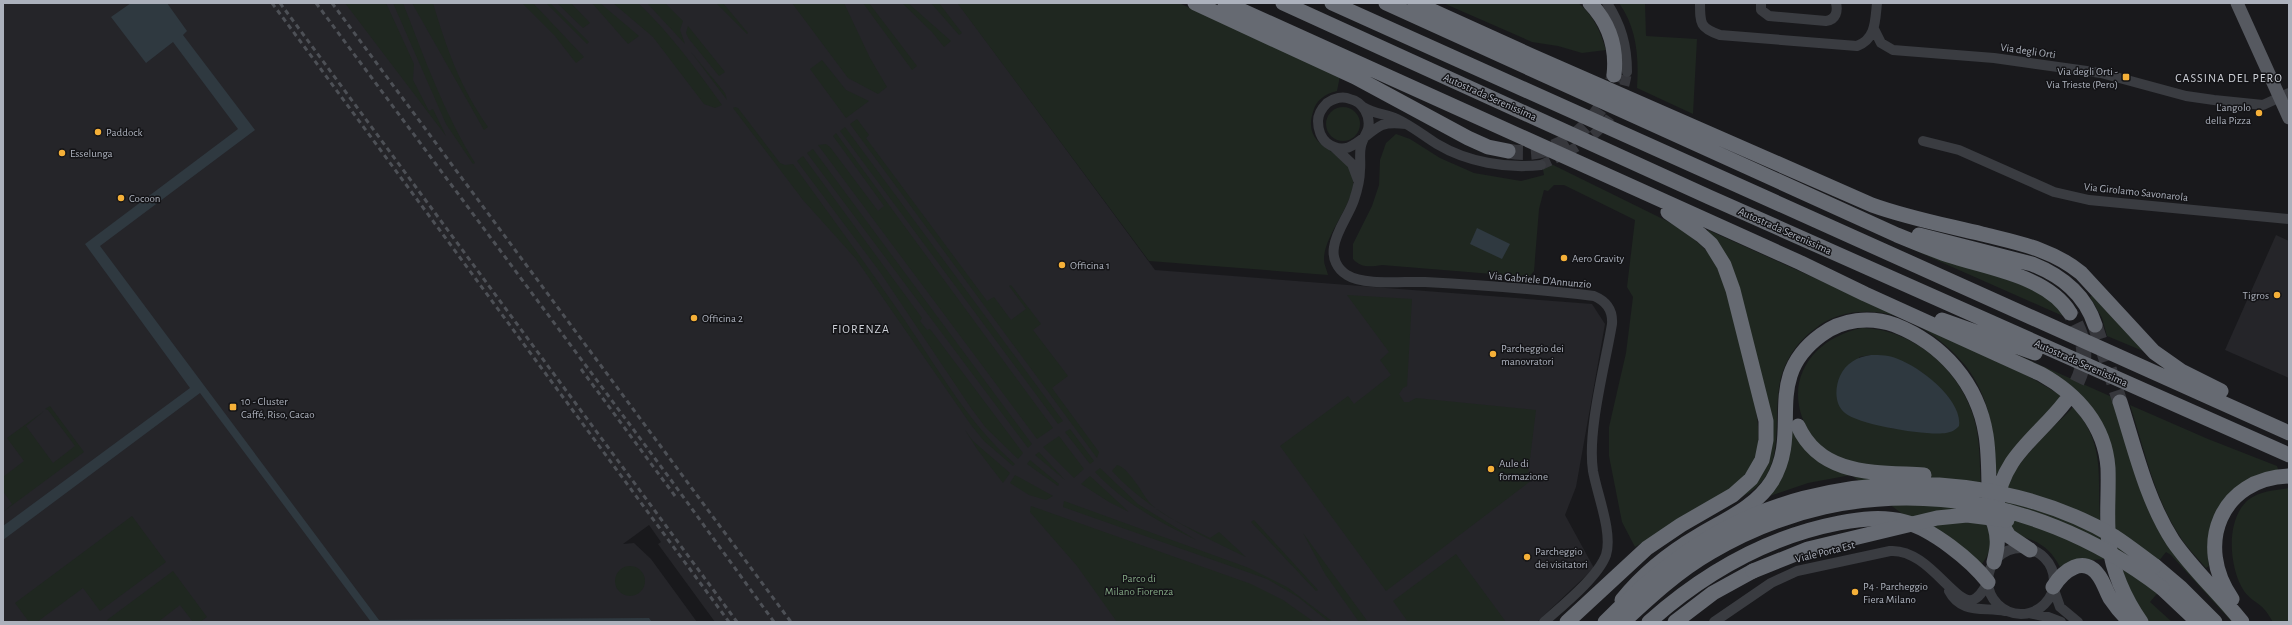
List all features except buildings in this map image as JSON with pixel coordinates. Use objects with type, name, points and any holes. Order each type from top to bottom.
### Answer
[{"type":"highway","points":[[1195,3],[1354,77],[1468,138],[1488,147],[1508,151]]},
{"type":"highway","points":[[1226,3],[1524,139],[1801,262],[1924,314],[2169,402]]},
{"type":"highway","name":"Autostrada Serenissima","points":[[1284,3],[1723,203],[2289,455]]},
{"type":"highway","name":"Autostrada Serenissima","points":[[1332,3],[2289,433]]},
{"type":"highway","points":[[1386,3],[1765,166],[1890,211],[2034,247],[2059,257],[2081,273],[2143,341],[2168,363],[2197,380],[2289,423]]},
{"type":"highway","points":[[1415,3],[1900,229],[2032,264],[2050,271],[2067,283],[2081,297],[2092,315],[2095,325]]},
{"type":"highway","points":[[1590,3],[1601,17],[1609,33],[1614,56],[1621,73]]},
{"type":"highway","points":[[1524,139],[1603,182],[1677,217],[1711,244],[1729,277],[1766,421],[1766,440],[1762,460],[1751,480],[1733,495],[1681,525],[1647,548],[1567,622]]},
{"type":"highway","points":[[1765,166],[1896,235],[1949,255],[2034,283],[2056,296],[2070,313]]},
{"type":"highway","points":[[1801,262],[1865,294],[2041,374],[2063,387],[2081,403],[2100,435],[2106,457],[2107,513],[2113,562],[2122,588],[2141,622]]},
{"type":"highway","points":[[1605,622],[1636,582],[1663,560],[1758,499],[1772,482],[1780,465],[1784,446],[1792,424],[1794,381],[1807,347],[1830,329],[1848,322],[1867,320],[1892,324],[1930,344],[1954,365],[1975,397],[1986,435],[1990,512],[1998,539],[1994,562]]},
{"type":"highway","points":[[1997,517],[1999,492],[2015,456],[2065,402]]},
{"type":"highway","points":[[2120,402],[2148,491],[2160,518],[2174,542],[2191,564],[2242,622]]},
{"type":"highway","points":[[1792,424],[1814,450],[1841,467],[1867,471],[1956,478],[2028,492],[2115,538],[2154,566],[2181,588],[2215,622]]},
{"type":"highway","points":[[2249,622],[2219,577],[2214,554],[2216,530],[2226,509],[2241,493],[2269,479],[2289,476]]},
{"type":"highway","points":[[1605,622],[1659,573],[1707,539],[1759,514],[1823,494],[1890,485],[1932,485],[1966,488],[2025,501],[2056,510],[2090,524]]},
{"type":"highway","points":[[1990,489],[1997,517],[2009,536],[2030,550]]},
{"type":"highway","points":[[1623,622],[1675,576],[1728,542],[1785,518],[1826,507],[1867,500],[1940,499],[2001,508],[2041,520],[2070,532],[2098,546],[2134,568],[2162,588],[2198,622]]},
{"type":"highway","points":[[1675,622],[1713,593],[1752,571],[1785,556],[1829,543],[1937,518],[1967,515],[2001,518],[2032,526],[2134,568]]},
{"type":"highway","points":[[1650,622],[1683,594],[1708,576],[1778,540],[1828,525],[1869,519],[1905,522],[1926,531],[1972,564],[1988,582]]},
{"type":"highway","points":[[2053,587],[2061,575],[2069,569],[2078,566],[2087,567],[2098,575],[2109,597],[2130,622]]},
{"type":"main road","points":[[2237,3],[2284,96],[2289,118]]},
{"type":"street","points":[[1607,3],[1621,27],[1625,41],[1621,73]]},
{"type":"street","points":[[1700,3],[1700,20],[1706,30],[1720,35],[1856,46],[1865,43],[1874,29],[1877,3]]},
{"type":"street","points":[[1761,3],[1762,10],[1769,16],[1826,21],[1833,19],[1836,15],[1836,3]]},
{"type":"street","name":"Via degli Orti","points":[[1874,29],[1881,43],[1893,50],[1994,58],[2101,73],[2186,96],[2214,100],[2263,105],[2284,96]]},
{"type":"street","points":[[1359,181],[1352,164],[1327,142],[1319,129],[1319,114],[1323,108],[1328,102],[1342,97],[1357,101],[1377,114],[1391,117],[1406,124],[1437,144],[1468,157],[1504,166],[1527,167],[1541,165]]},
{"type":"street","points":[[1363,106],[1369,125],[1364,137]]},
{"type":"street","points":[[1333,146],[1348,148],[1357,144],[1364,137],[1384,125],[1394,123],[1406,124]]},
{"type":"street","name":"Via Gabriele D'Annunzio","points":[[1364,137],[1360,150],[1359,181],[1354,200],[1334,246],[1336,264],[1346,275],[1369,280],[1424,282],[1594,296],[1604,302],[1610,310],[1612,324],[1592,449],[1596,484],[1606,531],[1606,555],[1591,577],[1544,622]]},
{"type":"street","name":"Via Girolamo Savonarola","points":[[1923,141],[1959,150],[2054,192],[2089,200],[2288,218]]},
{"type":"street","points":[[2061,622],[2048,617],[2029,613],[2007,611],[1995,602],[1988,582],[1994,562],[2002,554],[2012,550],[2030,550],[2040,556],[2050,567],[2053,587],[2060,607],[2078,622]]},
{"type":"street","name":"Viale Porta Est","points":[[1714,622],[1771,583],[1796,571],[1890,551],[1900,551],[1922,561],[1935,571],[1953,599],[1963,607],[2007,611]]},
{"type":"street","name":"Viale Porta Est","points":[[1944,583],[1960,597],[1970,600],[1979,596],[1988,582]]},
{"type":"street","points":[[2029,613],[2044,604],[2053,587]]},
{"type":"shaded area","points":[[3,3],[958,3],[1155,270],[1592,304],[1605,324],[1576,487],[1565,515],[1594,568],[1537,622],[715,622],[658,544],[661,542],[649,525],[623,544],[634,543],[651,559],[697,622],[3,622]]},
{"type":"shaded area","points":[[131,3],[167,3],[187,31],[183,35],[255,130],[100,246],[379,620],[649,618],[652,622],[371,622],[200,393],[3,540],[3,526],[190,388],[85,244],[238,129],[173,42],[146,63],[111,17]]},
{"type":"shaded area","points":[[1477,228],[1510,244],[1502,259],[1470,244]]},
{"type":"shaded area","points":[[2276,235],[2289,241],[2289,378],[2225,350]]},
{"type":"shaded area","points":[[1871,355],[1895,358],[1907,363],[1928,377],[1947,395],[1954,406],[1958,416],[1959,426],[1953,431],[1946,433],[1924,433],[1894,429],[1864,422],[1845,413],[1839,405],[1836,395],[1837,385],[1842,371],[1852,361]]},
{"type":"green space","points":[[345,3],[386,3],[414,64],[413,80],[429,111],[433,109],[446,136]]},
{"type":"green space","points":[[393,3],[403,3],[444,105],[475,163],[473,164],[446,124]]},
{"type":"green space","points":[[412,3],[433,3],[455,68],[478,112],[488,127],[484,130]]},
{"type":"green space","points":[[522,3],[533,3],[584,57],[576,63],[555,36]]},
{"type":"green space","points":[[546,3],[550,3],[589,42],[587,44]]},
{"type":"green space","points":[[557,3],[571,3],[590,23],[583,28]]},
{"type":"green space","points":[[592,3],[600,3],[639,36],[628,44]]},
{"type":"green space","points":[[613,3],[638,3],[672,39],[722,105],[715,108],[704,104],[653,37]]},
{"type":"green space","points":[[647,3],[665,3],[683,21],[680,30],[685,44]]},
{"type":"green space","points":[[716,3],[723,3],[748,33],[747,34]]},
{"type":"green space","points":[[792,3],[844,3],[870,58],[887,87],[878,94],[848,78]]},
{"type":"green space","points":[[863,3],[869,3],[917,66],[912,70]]},
{"type":"green space","points":[[902,3],[908,3],[951,41],[944,47],[932,32]]},
{"type":"green space","points":[[931,3],[939,3],[962,33],[959,35]]},
{"type":"green space","points":[[1179,3],[1340,76],[1337,91],[1325,96],[1316,104],[1311,124],[1313,134],[1318,141],[1342,160],[1348,167],[1353,177],[1353,186],[1346,207],[1325,250],[1324,262],[1328,275],[1149,261],[958,4]]},
{"type":"green space","points":[[1443,3],[1578,3],[1584,8],[1596,24],[1606,50],[1582,53],[1558,46],[1532,42]]},
{"type":"green space","points":[[1619,3],[1645,3],[1646,36],[1697,39],[1693,114],[1637,88],[1638,66],[1636,44],[1630,23]]},
{"type":"green space","points":[[688,26],[725,72],[719,76],[689,39],[686,33]]},
{"type":"green space","points":[[691,52],[725,93],[727,100]]},
{"type":"green space","points":[[822,60],[846,90],[869,101],[846,118],[810,69]]},
{"type":"green space","points":[[1340,107],[1346,107],[1355,112],[1359,118],[1359,130],[1355,136],[1346,141],[1340,141],[1331,136],[1326,127],[1326,121],[1331,112]]},
{"type":"green space","points":[[733,108],[738,108],[780,163],[785,165],[793,164],[892,302],[969,415],[983,432],[1015,464],[1013,466],[984,441],[971,425],[856,259],[803,200]]},
{"type":"green space","points":[[857,119],[869,135],[866,138],[987,301],[994,297],[1011,320],[1026,309],[1009,286],[1011,285],[1041,324],[1033,330],[1068,376],[1052,388],[1099,452],[1097,458],[850,124]]},
{"type":"green space","points":[[845,127],[1063,421],[1058,424],[840,131]]},
{"type":"green space","points":[[836,133],[1053,428],[1037,439],[818,145],[826,144],[830,147],[878,211],[884,206],[833,136]]},
{"type":"green space","points":[[1396,134],[1410,139],[1440,158],[1474,173],[1521,181],[1544,175],[1541,159],[1667,221],[1696,241],[1714,260],[1718,268],[1731,308],[1756,408],[1758,448],[1753,465],[1745,476],[1733,487],[1700,510],[1635,547],[1622,522],[1609,456],[1609,427],[1626,353],[1633,297],[1627,287],[1635,220],[1564,185],[1554,185],[1548,191],[1544,190],[1539,209],[1534,271],[1529,277],[1359,264],[1353,259],[1353,244],[1372,206],[1379,185],[1380,160],[1386,143]]},
{"type":"green space","points":[[813,149],[1032,444],[1028,448],[807,153]]},
{"type":"green space","points":[[803,156],[922,318],[920,321],[927,330],[930,329],[1023,453],[1018,459],[986,428],[971,408],[880,272],[797,161]]},
{"type":"green space","points":[[1708,230],[1917,324],[2028,376],[2062,396],[2014,448],[2000,474],[1996,474],[1992,430],[1986,403],[1973,377],[1956,355],[1924,329],[1899,317],[1886,313],[1865,312],[1850,313],[1836,317],[1822,324],[1809,334],[1791,354],[1783,370],[1779,388],[1775,450],[1771,465],[1765,477],[1755,489],[1740,498],[1771,422],[1706,233]]},
{"type":"green space","points":[[1898,243],[2031,288],[2046,296],[2063,313],[2063,316]]},
{"type":"green space","points":[[1347,295],[1412,299],[1407,386],[1403,388],[1399,394],[1404,402],[1409,402],[1416,398],[1536,410],[1528,475],[1536,477],[1386,591],[1280,446],[1348,396],[1354,404],[1391,375],[1380,360],[1389,352]]},
{"type":"green space","points":[[2092,295],[2143,351],[2107,336],[2102,318],[2090,297]]},
{"type":"green space","points":[[1862,328],[1882,330],[1901,336],[1919,346],[1935,358],[1949,372],[1961,389],[1970,407],[1976,426],[1979,443],[1982,496],[1991,539],[1987,556],[1981,565],[1905,516],[1851,475],[1808,483],[1767,497],[1792,429],[1805,424],[1799,407],[1798,390],[1801,375],[1808,362],[1818,350],[1831,340],[1845,333]],"holes":[[[1871,355],[1895,359],[1915,368],[1924,374],[1950,399],[1946,433],[1890,428],[1859,357]]]},
{"type":"green space","points":[[1991,343],[2112,397],[2143,494],[2236,622],[2232,622],[2171,555],[2166,552],[2151,571],[2166,583],[2150,602],[2172,622],[2148,622],[2130,594],[2116,552],[2100,424]]},
{"type":"green space","points":[[2130,405],[2208,439],[2277,466],[2279,472],[2243,484],[2208,557],[2209,566],[2206,568],[2188,548],[2170,520],[2163,505],[2150,472]]},
{"type":"green space","points":[[50,406],[84,452],[3,512],[12,504],[3,491],[3,477],[24,461],[7,438],[44,411],[26,426],[53,463],[75,446],[48,410],[45,409]]},
{"type":"green space","points":[[2073,407],[2084,421],[2091,434],[2098,460],[2100,525],[2106,559],[2069,562],[2060,567],[2052,554],[2045,548],[2037,542],[2020,535],[2013,530],[2004,514],[2004,497],[2010,480],[2020,463]]},
{"type":"green space","points":[[1070,429],[1094,461],[1090,464],[1065,432]]},
{"type":"green space","points":[[965,430],[973,441],[1010,473],[1003,483],[977,449]]},
{"type":"green space","points":[[1059,436],[1084,469],[1074,478],[1043,447]]},
{"type":"green space","points":[[1039,452],[1065,480],[1035,455]]},
{"type":"green space","points":[[1030,460],[1059,484],[1058,486],[1027,464]]},
{"type":"green space","points":[[1117,465],[1126,470],[1155,508],[1126,485],[1112,471]]},
{"type":"green space","points":[[1100,468],[1138,504],[1196,540],[1155,519],[1118,493],[1095,472]]},
{"type":"green space","points":[[1015,475],[1053,496],[1046,500],[1029,495],[1010,483]]},
{"type":"green space","points":[[1090,476],[1129,512],[1109,502],[1081,484]]},
{"type":"green space","points":[[2289,488],[2289,622],[2273,622],[2267,612],[2246,594],[2239,581],[2235,570],[2233,557],[2233,532],[2236,519],[2248,500],[2262,493]]},
{"type":"green space","points":[[1064,501],[1249,568],[1287,587],[1333,622],[1329,622],[1298,597],[1267,579],[1063,507]]},
{"type":"green space","name":"Parco di Milano Fiorenza","points":[[1031,506],[1251,584],[1283,600],[1314,622],[1117,622],[1077,566],[1030,512]]},
{"type":"green space","points":[[132,516],[166,562],[100,611],[83,588],[37,622],[29,622],[15,603]]},
{"type":"green space","points":[[1174,520],[1210,538],[1219,532],[1246,557],[1192,530]]},
{"type":"green space","points":[[1254,520],[1318,590],[1316,591],[1251,522]]},
{"type":"green space","points":[[1303,533],[1368,622],[1359,622],[1325,574]]},
{"type":"green space","points":[[1456,554],[1506,622],[1408,622],[1393,601]]},
{"type":"green space","points":[[630,566],[636,567],[644,575],[644,587],[636,595],[630,596],[624,595],[616,587],[615,581],[616,575],[624,567]]},
{"type":"green space","points":[[173,571],[207,617],[200,622],[193,622],[180,605],[158,622],[109,622],[107,620]]},
{"type":"tunnel","points":[[1541,165],[1586,141],[1598,131],[1617,106],[1623,90],[1627,72]]},
{"type":"tunnel","points":[[1508,151],[1526,153],[1544,150],[1561,144],[1576,134],[1589,122],[1600,108],[1609,92],[1614,75]]},
{"type":"tunnel","points":[[2065,402],[2078,380],[2084,359],[2081,337],[2077,325],[2070,313]]},
{"type":"tunnel","points":[[2095,325],[2120,402]]},
{"type":"railway","points":[[272,3],[729,622]]},
{"type":"railway","points":[[280,3],[737,622]]},
{"type":"railway","points":[[316,3],[671,480],[774,622]]},
{"type":"railway","points":[[332,3],[791,622]]},
{"type":"railway","points":[[581,369],[675,496]]},
{"type":"place","name":"Via degli Orti - Via Trieste (Pero)","points":[[2126,77]]},
{"type":"place","name":"L'angolo della Pizza","points":[[2259,113]]},
{"type":"place","name":"Paddock","points":[[98,132]]},
{"type":"place","name":"Esselunga","points":[[62,153]]},
{"type":"place","name":"Cocoon","points":[[121,198]]},
{"type":"place","name":"Aero Gravity","points":[[1564,258]]},
{"type":"place","name":"Officina 1","points":[[1062,265]]},
{"type":"place","name":"Tigros","points":[[2277,295]]},
{"type":"place","name":"Officina 2","points":[[694,318]]},
{"type":"place","name":"Parcheggio dei manovratori","points":[[1493,354]]},
{"type":"place","name":"10 - Cluster Caffé, Riso, Cacao","points":[[233,407]]},
{"type":"place","name":"Aule di formazione","points":[[1491,469]]},
{"type":"place","name":"Parcheggio dei visitatori","points":[[1527,557]]},
{"type":"place","name":"P4 • Parcheggio Fiera Milano","points":[[1855,592]]},
{"type":"district","name":"CASSINA DEL PERO","points":[[2229,78]]},
{"type":"district","name":"FIORENZA","points":[[861,329]]}]
